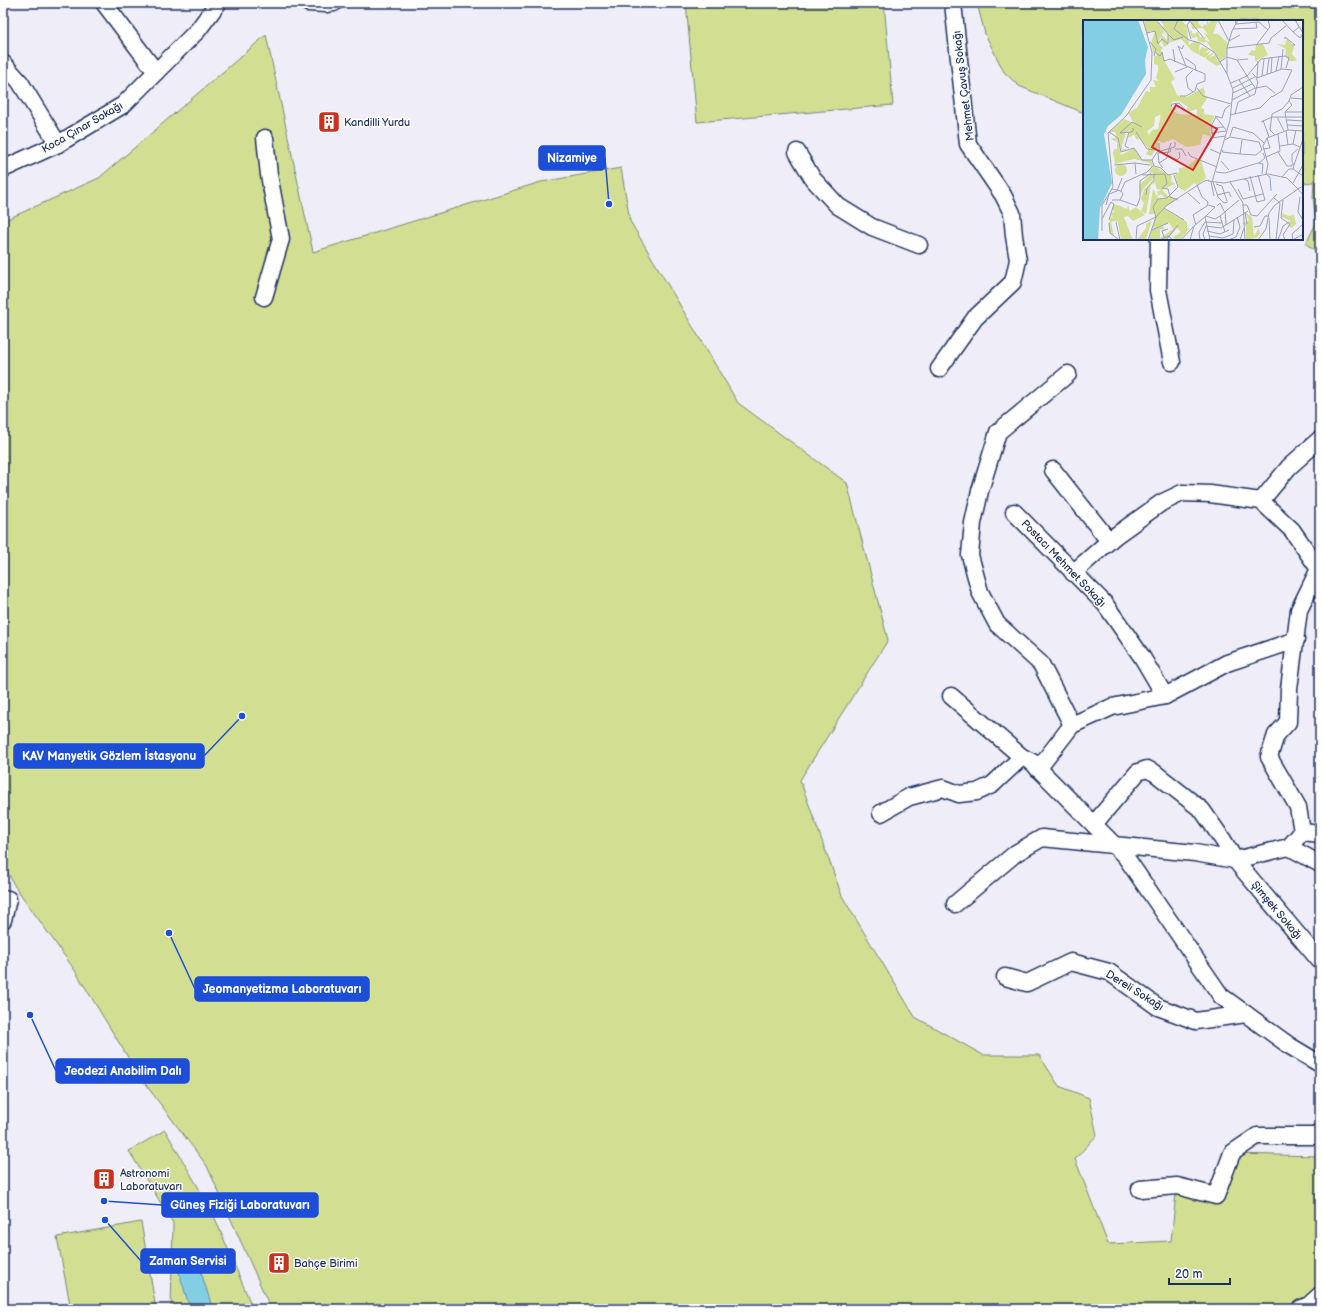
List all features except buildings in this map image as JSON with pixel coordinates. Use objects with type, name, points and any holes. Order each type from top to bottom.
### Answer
[{"type":"street","points":[[104,3],[156,72]]},
{"type":"street","name":"Koca Çınar Sokağı","points":[[3,169],[58,144],[123,105],[198,30],[218,3]]},
{"type":"street","points":[[308,3],[334,3]]},
{"type":"street","name":"Mehmet Çavuş Sokağı","points":[[940,368],[975,318],[1013,282],[1018,260],[1012,213],[1003,195],[968,144],[953,3]]},
{"type":"street","points":[[3,63],[20,82],[58,144]]},
{"type":"street","points":[[264,138],[269,175],[281,239],[264,297]]},
{"type":"street","points":[[797,152],[813,179],[838,206],[872,227],[919,245]]},
{"type":"street","points":[[1159,240],[1158,290],[1172,362]]},
{"type":"street","points":[[1068,374],[998,432],[980,491],[973,523],[970,555],[980,592],[997,624],[1041,664],[1072,725]]},
{"type":"street","points":[[1261,501],[1289,467],[1320,439]]},
{"type":"street","points":[[1053,470],[1109,541]]},
{"type":"street","points":[[1073,573],[1109,541],[1161,502],[1182,493],[1210,494],[1261,501],[1292,530],[1319,569],[1299,610],[1289,689],[1288,722],[1276,735],[1269,757],[1298,807],[1302,832]]},
{"type":"street","name":"Postacı Mehmet Sokağı","points":[[1014,512],[1104,604],[1142,657],[1164,696]]},
{"type":"street","points":[[1038,769],[1072,725],[1112,707],[1164,696],[1227,663],[1296,640]]},
{"type":"street","points":[[950,696],[1022,757],[1032,762],[1125,856],[1221,996],[1290,1046],[1320,1064]]},
{"type":"street","points":[[881,813],[909,797],[943,788],[959,794],[977,792],[992,785],[1022,757]]},
{"type":"street","name":"Şimşek Sokağı","points":[[1094,824],[1138,772],[1147,769],[1154,773],[1202,810],[1235,860],[1320,961]]},
{"type":"street","points":[[1302,832],[1320,834]]},
{"type":"street","points":[[955,904],[1016,853],[1042,838],[1196,853],[1235,860],[1289,847],[1302,832]]},
{"type":"street","points":[[1289,847],[1320,864]]},
{"type":"street","points":[[3,920],[8,899]]},
{"type":"street","name":"Dereli Sokağı","points":[[1005,977],[1027,983],[1071,962],[1109,972],[1158,1007],[1196,1021],[1246,1014]]},
{"type":"street","points":[[1140,1190],[1177,1186],[1216,1196],[1232,1153],[1256,1136],[1319,1137]]},
{"type":"street","points":[[1300,1309],[1320,1295]]},
{"type":"green space","points":[[686,3],[884,3],[893,105],[697,122]]},
{"type":"green space","points":[[977,3],[1320,3],[1320,254],[1306,244],[1316,223],[1313,197],[1314,182],[1303,183],[1303,20],[1083,20],[1083,113],[1019,86],[1004,72],[985,34]]},
{"type":"green space","points":[[266,35],[313,252],[541,182],[621,168],[630,221],[738,403],[847,483],[888,640],[800,780],[842,896],[915,1017],[983,1055],[1039,1055],[1059,1086],[1089,1098],[1097,1135],[1075,1159],[1108,1244],[1171,1241],[1176,1193],[1211,1202],[1233,1154],[1319,1156],[1320,1309],[271,1309],[207,1166],[140,1077],[74,969],[14,885],[3,862],[3,221],[99,178]]},
{"type":"green space","points":[[165,1130],[212,1211],[253,1309],[171,1309],[173,1223],[129,1151]]},
{"type":"green space","points":[[141,1222],[156,1309],[71,1309],[57,1237]]},
{"type":"water","points":[[198,1262],[212,1307],[205,1309],[190,1309],[178,1269]]},
{"type":"place","name":"Kandilli Yurdu","points":[[329,122]]},
{"type":"place","name":"Nizamiye","points":[[609,204]]},
{"type":"place","name":"KAV Manyetik Gözlem İstasyonu","points":[[242,716]]},
{"type":"place","name":"Jeomanyetizma Laboratuvarı","points":[[169,933]]},
{"type":"place","name":"Jeodezi Anabilim Dalı","points":[[30,1015]]},
{"type":"place","name":"Astronomi Laboratuvarı","points":[[104,1179]]},
{"type":"place","name":"Güneş Fiziği Laboratuvarı","points":[[104,1201]]},
{"type":"place","name":"Zaman Servisi","points":[[105,1220]]},
{"type":"place","name":"Bahçe Birimi","points":[[279,1263]]}]
